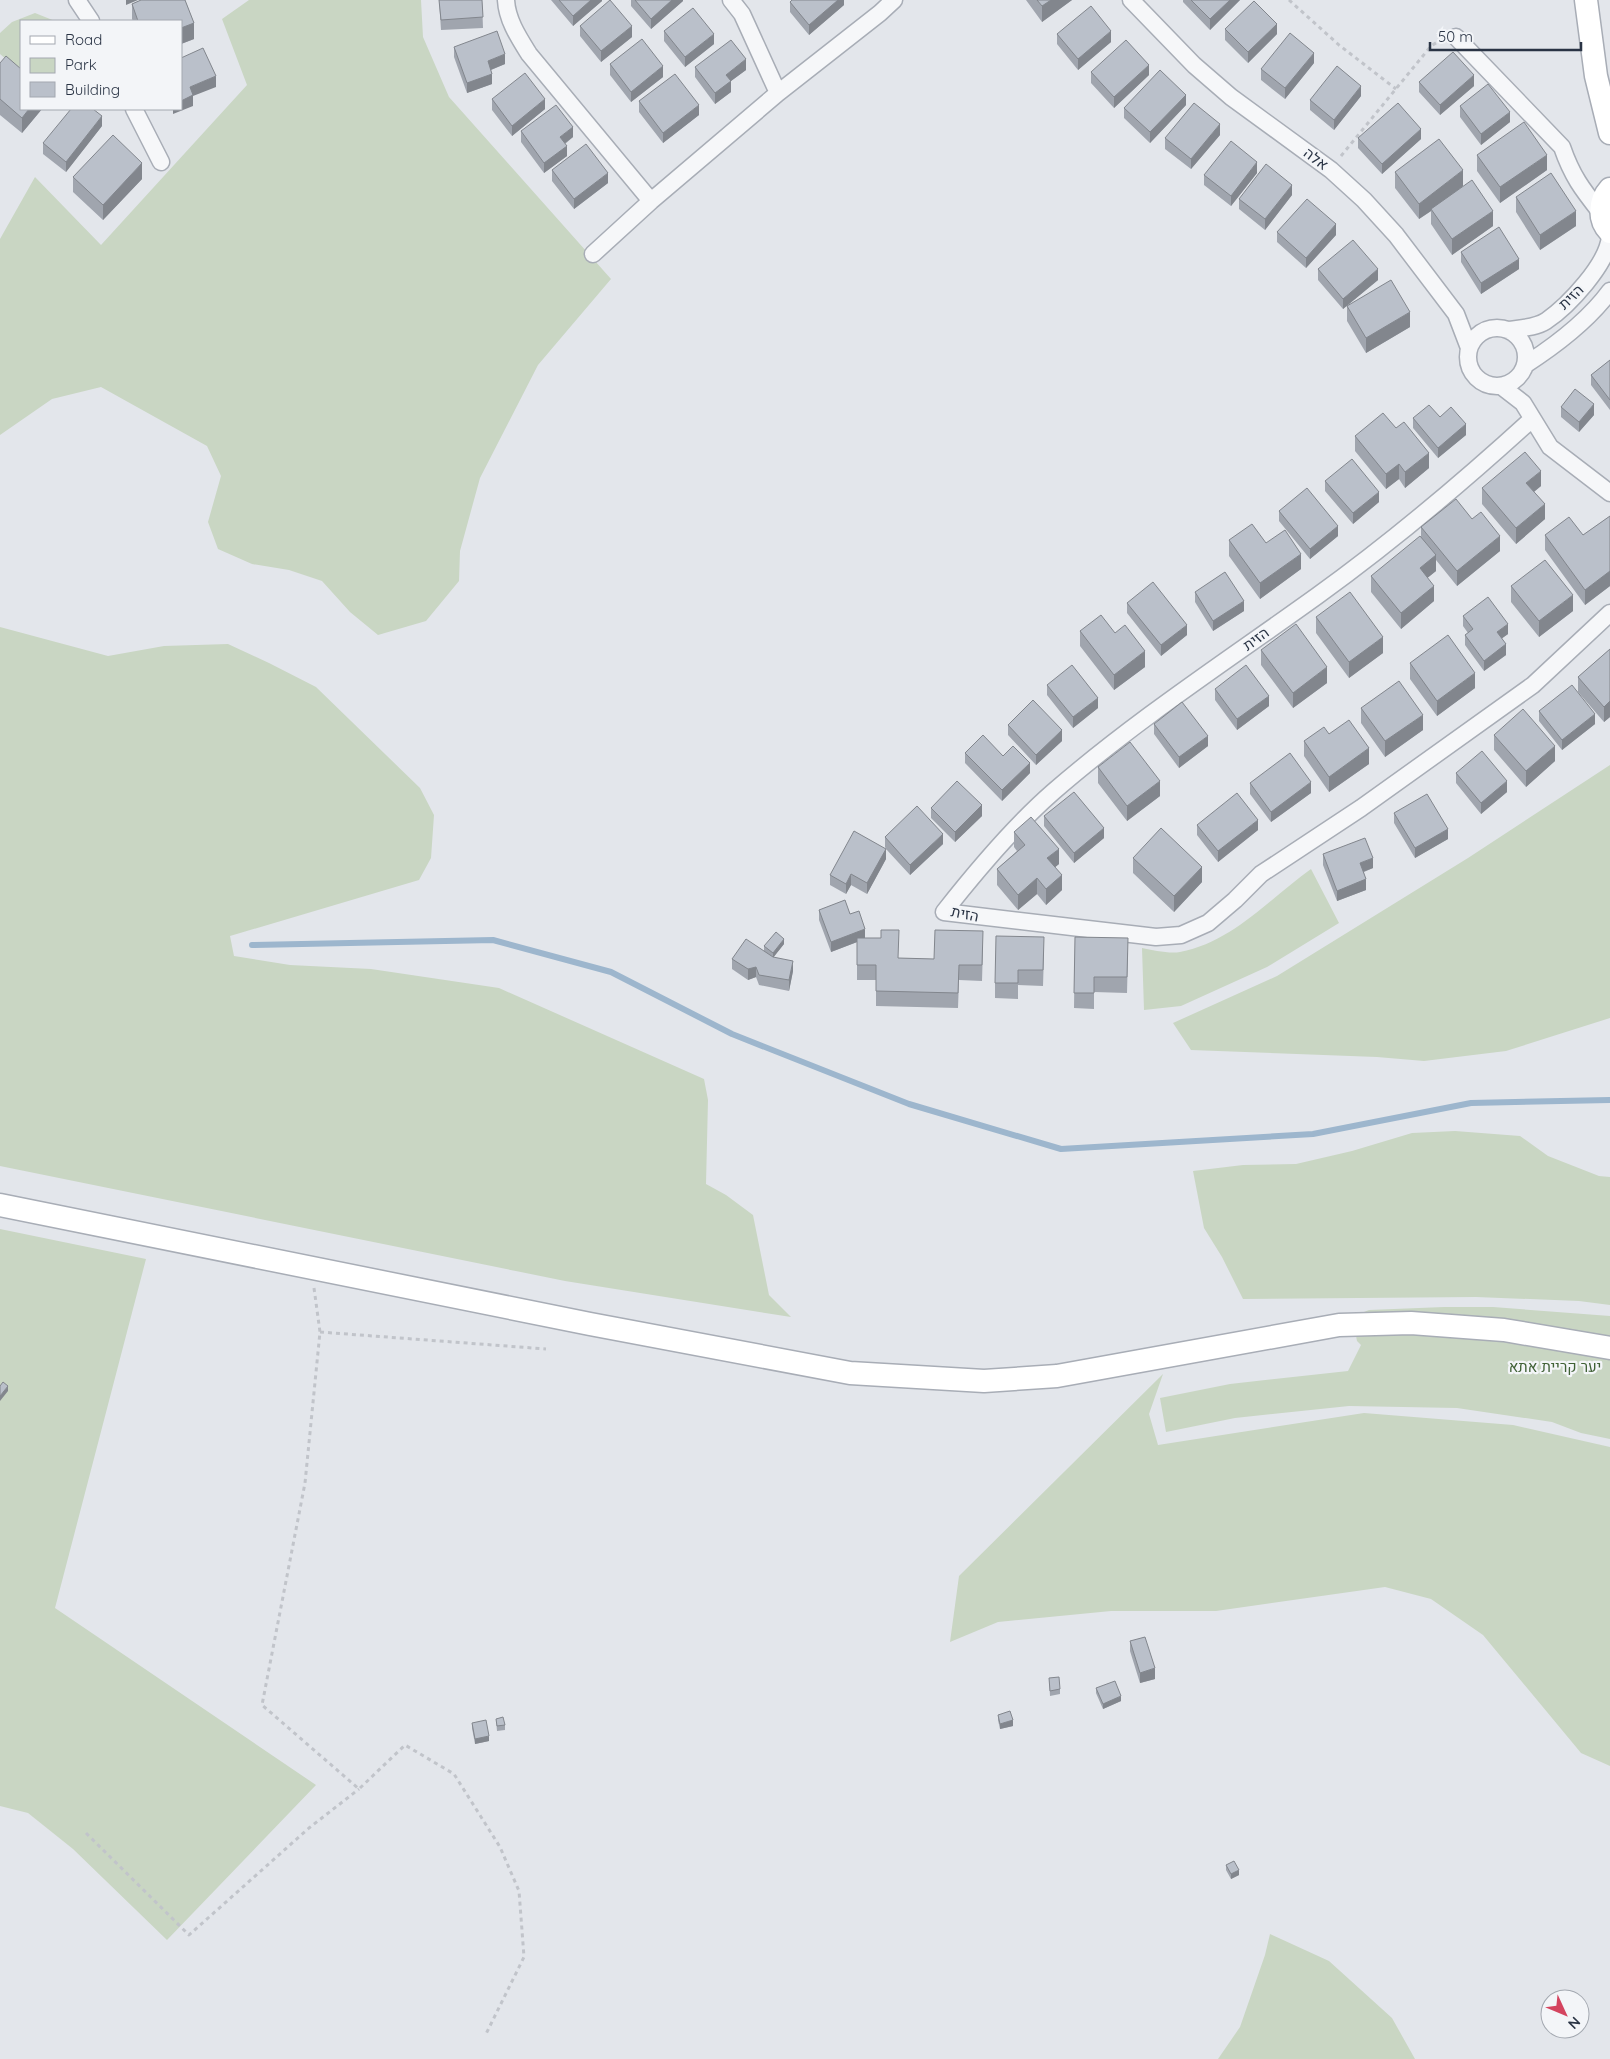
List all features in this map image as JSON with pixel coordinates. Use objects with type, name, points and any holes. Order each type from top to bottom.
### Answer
[{"type":"main road","points":[[1586,0],[1596,76],[1610,133]]},
{"type":"main road","points":[[1607,228],[1602,202],[1610,189]]},
{"type":"main road","points":[[0,1205],[590,1324],[850,1373],[984,1381],[1057,1376],[1339,1325],[1411,1324],[1504,1330],[1610,1348]]},
{"type":"street","points":[[77,0],[91,20]]},
{"type":"street","points":[[506,0],[516,34],[529,54],[651,201]]},
{"type":"street","points":[[731,0],[742,14],[778,93]]},
{"type":"street","points":[[593,254],[651,201],[778,93],[894,0]]},
{"type":"street","name":"אלה","points":[[1131,0],[1194,65],[1231,97],[1330,170],[1364,200],[1414,259],[1456,314],[1469,348]]},
{"type":"street","points":[[1456,37],[1562,147],[1570,169],[1607,228]]},
{"type":"street","points":[[135,110],[161,162]]},
{"type":"street","name":"הזית","points":[[1508,330],[1535,326],[1546,321],[1587,282],[1601,262],[1607,228]]},
{"type":"street","name":"הזית","points":[[1525,365],[1550,349],[1570,332],[1610,291]]},
{"type":"street","points":[[1499,328],[1508,330],[1521,341],[1525,348],[1525,365],[1516,379],[1501,386],[1491,386],[1474,376],[1469,367],[1467,357],[1469,348],[1474,339],[1489,329],[1499,328]]},
{"type":"street","points":[[1501,386],[1523,403],[1550,447],[1610,493]]},
{"type":"street","name":"הזית","points":[[1532,419],[1473,472],[1394,537],[1318,595],[1198,679],[1053,793],[1011,834],[944,912],[1156,937],[1181,935],[1208,923],[1261,874],[1361,808],[1533,685],[1610,613]]},
{"type":"path","points":[[1289,0],[1339,45],[1396,89]]},
{"type":"path","points":[[1330,170],[1431,46],[1441,40],[1456,37]]},
{"type":"path","points":[[310,1268],[320,1332],[305,1483],[262,1705],[359,1789]]},
{"type":"path","points":[[320,1332],[546,1350]]},
{"type":"path","points":[[86,1832],[189,1935],[309,1828],[359,1789],[404,1745],[454,1774],[500,1847],[519,1891],[524,1957],[485,2036]]},
{"type":"green space","points":[[249,0],[421,0],[423,37],[449,97],[611,279],[538,365],[480,478],[460,551],[459,581],[426,621],[378,635],[350,612],[322,581],[289,570],[252,564],[218,549],[208,522],[221,476],[207,446],[101,387],[52,399],[0,435],[0,239],[35,177],[101,245],[247,85],[222,19]]},
{"type":"green space","points":[[35,13],[52,20],[20,20],[20,71],[0,54],[0,33],[12,22]]},
{"type":"green space","points":[[0,627],[108,656],[164,646],[228,644],[316,687],[420,788],[434,815],[431,858],[419,880],[230,936],[234,956],[290,965],[371,969],[499,988],[704,1079],[708,1100],[706,1184],[726,1195],[753,1215],[769,1295],[791,1317],[565,1281],[0,1166]]},
{"type":"green space","points":[[1610,765],[1610,1018],[1506,1051],[1424,1061],[1377,1057],[1191,1050],[1173,1023],[1277,976],[1468,858]]},
{"type":"green space","points":[[1311,869],[1339,923],[1267,967],[1181,1006],[1144,1010],[1142,948],[1180,952],[1199,947],[1217,939],[1250,918]]},
{"type":"green space","points":[[1455,1131],[1520,1136],[1548,1156],[1599,1176],[1610,1177],[1610,1305],[1579,1301],[1476,1297],[1243,1299],[1222,1257],[1204,1228],[1193,1171],[1243,1165],[1296,1164],[1352,1151],[1412,1133]]},
{"type":"green space","points":[[0,1229],[146,1259],[55,1608],[316,1785],[167,1940],[73,1849],[28,1813],[0,1806]]},
{"type":"green space","name":"יער קריית אתא","points":[[1493,1307],[1610,1316],[1610,1439],[1581,1433],[1552,1422],[1457,1408],[1349,1406],[1235,1418],[1166,1432],[1160,1398],[1230,1384],[1348,1371],[1361,1345],[1357,1341],[1354,1326],[1364,1312],[1369,1310]]},
{"type":"green space","points":[[1163,1374],[1149,1414],[1158,1445],[1364,1413],[1513,1425],[1610,1447],[1610,1766],[1581,1753],[1483,1635],[1431,1599],[1385,1587],[1216,1611],[1111,1611],[998,1622],[950,1642],[959,1576]]},
{"type":"green space","points":[[1270,1934],[1329,1961],[1392,2018],[1415,2059],[1218,2059],[1240,2027],[1265,1955]]},
{"type":"building","points":[[141,0],[185,0],[194,23],[182,28],[182,20],[138,20],[132,4]]},
{"type":"building","points":[[439,0],[482,0],[483,17],[441,20]]},
{"type":"building","points":[[559,0],[591,0],[573,16]]},
{"type":"building","points":[[610,0],[632,26],[601,51],[580,26]]},
{"type":"building","points":[[635,0],[672,0],[651,19]]},
{"type":"building","points":[[792,0],[838,0],[809,25],[790,2]]},
{"type":"building","points":[[1037,0],[1051,0],[1042,6]]},
{"type":"building","points":[[1191,0],[1230,0],[1210,19]]},
{"type":"building","points":[[1254,1],[1277,24],[1248,52],[1225,29]]},
{"type":"building","points":[[1091,6],[1111,31],[1078,59],[1057,34]]},
{"type":"building","points":[[693,8],[714,34],[685,57],[664,31]]},
{"type":"building","points":[[497,31],[505,54],[488,61],[492,74],[467,83],[454,47]]},
{"type":"building","points":[[1290,33],[1314,53],[1285,88],[1261,69]]},
{"type":"building","points":[[642,39],[663,66],[631,92],[610,64]]},
{"type":"building","points":[[731,40],[746,59],[726,75],[731,81],[715,93],[695,67]]},
{"type":"building","points":[[1126,40],[1149,65],[1114,97],[1091,72]]},
{"type":"building","points":[[203,48],[216,76],[190,87],[193,95],[182,100],[182,58]]},
{"type":"building","points":[[1453,52],[1474,75],[1440,105],[1419,82]]},
{"type":"building","points":[[6,56],[20,68],[20,110],[28,110],[22,118],[0,99],[0,63]]},
{"type":"building","points":[[1337,66],[1361,86],[1334,120],[1310,100]]},
{"type":"building","points":[[1160,70],[1186,95],[1150,132],[1124,108]]},
{"type":"building","points":[[525,73],[545,99],[512,126],[492,99]]},
{"type":"building","points":[[675,74],[699,105],[663,133],[639,101]]},
{"type":"building","points":[[1488,84],[1510,112],[1481,134],[1460,106]]},
{"type":"building","points":[[1194,103],[1220,124],[1191,159],[1165,138]]},
{"type":"building","points":[[1398,103],[1421,129],[1382,164],[1358,138]]},
{"type":"building","points":[[556,105],[573,127],[560,137],[567,146],[544,163],[521,131]]},
{"type":"building","points":[[70,110],[94,110],[102,116],[66,162],[43,143]]},
{"type":"building","points":[[1524,122],[1547,155],[1500,187],[1477,155]]},
{"type":"building","points":[[113,135],[142,163],[103,205],[73,177]]},
{"type":"building","points":[[1439,139],[1463,170],[1419,204],[1395,172]]},
{"type":"building","points":[[1231,141],[1257,162],[1231,196],[1204,175]]},
{"type":"building","points":[[586,144],[608,173],[574,199],[552,170]]},
{"type":"building","points":[[1266,164],[1292,185],[1265,219],[1239,199]]},
{"type":"building","points":[[1551,173],[1576,211],[1540,235],[1516,197]]},
{"type":"building","points":[[1472,180],[1493,211],[1452,239],[1431,209]]},
{"type":"building","points":[[1307,199],[1336,224],[1306,258],[1277,232]]},
{"type":"building","points":[[1499,227],[1519,259],[1481,283],[1461,252]]},
{"type":"building","points":[[1353,240],[1378,269],[1343,299],[1318,269]]},
{"type":"building","points":[[1391,280],[1410,312],[1366,338],[1347,306]]},
{"type":"building","points":[[1610,360],[1610,400],[1591,375]]},
{"type":"building","points":[[1575,389],[1594,404],[1579,422],[1561,407]]},
{"type":"building","points":[[1429,405],[1440,417],[1451,407],[1466,424],[1438,448],[1413,418]]},
{"type":"building","points":[[1383,413],[1396,428],[1404,422],[1429,453],[1405,472],[1399,464],[1386,474],[1355,436]]},
{"type":"building","points":[[1525,452],[1541,471],[1526,483],[1545,504],[1516,528],[1482,488]]},
{"type":"building","points":[[1352,459],[1379,492],[1353,513],[1325,481]]},
{"type":"building","points":[[1307,488],[1338,526],[1310,549],[1279,511]]},
{"type":"building","points":[[1456,499],[1472,519],[1481,512],[1500,536],[1457,571],[1421,527]]},
{"type":"building","points":[[1610,516],[1610,571],[1585,590],[1545,535],[1569,517],[1583,535]]},
{"type":"building","points":[[1252,524],[1266,543],[1285,530],[1301,554],[1260,583],[1229,540]]},
{"type":"building","points":[[1420,536],[1436,555],[1420,568],[1434,586],[1401,613],[1371,576]]},
{"type":"building","points":[[1545,560],[1573,595],[1539,621],[1511,586]]},
{"type":"building","points":[[1225,572],[1244,601],[1213,621],[1195,592]]},
{"type":"building","points":[[1153,582],[1187,625],[1161,645],[1127,603]]},
{"type":"building","points":[[1350,592],[1383,637],[1349,662],[1316,617]]},
{"type":"building","points":[[1488,597],[1508,624],[1497,632],[1506,644],[1484,661],[1465,635],[1473,629],[1463,616]]},
{"type":"building","points":[[1101,615],[1115,633],[1125,625],[1145,651],[1114,675],[1080,631]]},
{"type":"building","points":[[1296,624],[1327,667],[1293,693],[1261,650]]},
{"type":"building","points":[[1448,635],[1475,673],[1437,701],[1410,663]]},
{"type":"building","points":[[1610,649],[1610,701],[1604,707],[1578,677]]},
{"type":"building","points":[[1072,665],[1098,698],[1073,717],[1047,685]]},
{"type":"building","points":[[1246,665],[1269,696],[1237,719],[1215,689]]},
{"type":"building","points":[[1399,681],[1423,715],[1385,741],[1361,708]]},
{"type":"building","points":[[1572,685],[1595,714],[1562,740],[1539,711]]},
{"type":"building","points":[[1033,700],[1062,730],[1036,755],[1008,725]]},
{"type":"building","points":[[1182,702],[1208,736],[1179,757],[1154,724]]},
{"type":"building","points":[[1523,709],[1555,746],[1526,771],[1494,735]]},
{"type":"building","points":[[1349,720],[1369,748],[1329,777],[1304,741],[1324,727],[1329,734]]},
{"type":"building","points":[[983,735],[1003,756],[1013,746],[1030,763],[1002,790],[965,753]]},
{"type":"building","points":[[1130,742],[1160,781],[1127,806],[1098,767]]},
{"type":"building","points":[[1482,751],[1507,781],[1481,803],[1456,773]]},
{"type":"building","points":[[1290,753],[1311,782],[1271,812],[1250,783]]},
{"type":"building","points":[[957,781],[982,805],[955,832],[931,808]]},
{"type":"building","points":[[1074,792],[1104,828],[1074,853],[1044,816]]},
{"type":"building","points":[[1237,793],[1258,820],[1218,851],[1197,825]]},
{"type":"building","points":[[1427,794],[1448,829],[1415,848],[1394,813]]},
{"type":"building","points":[[917,806],[943,834],[910,865],[885,837]]},
{"type":"building","points":[[1031,817],[1059,849],[1047,858],[1062,875],[1046,889],[1037,878],[1018,895],[997,869],[1025,845],[1014,832]]},
{"type":"building","points":[[1161,828],[1202,867],[1174,896],[1133,858]]},
{"type":"building","points":[[854,831],[886,849],[867,883],[851,874],[846,884],[830,875]]},
{"type":"building","points":[[1365,838],[1373,858],[1360,863],[1366,879],[1337,891],[1323,854]]},
{"type":"building","points":[[845,900],[850,914],[859,911],[865,929],[831,942],[819,910]]},
{"type":"building","points":[[881,930],[899,930],[898,958],[934,959],[935,930],[983,931],[982,965],[959,965],[958,993],[876,991],[876,965],[857,965],[857,938],[881,938]]},
{"type":"building","points":[[776,932],[784,939],[773,953],[764,946]]},
{"type":"building","points":[[996,936],[1044,937],[1043,970],[1018,970],[1018,983],[995,983]]},
{"type":"building","points":[[1075,937],[1128,938],[1127,977],[1094,977],[1094,993],[1074,993]]},
{"type":"building","points":[[746,939],[773,957],[793,961],[789,980],[759,975],[756,967],[748,969],[732,959]]},
{"type":"building","points":[[3,1382],[8,1386],[0,1396],[0,1386]]},
{"type":"building","points":[[1145,1637],[1155,1668],[1140,1673],[1130,1641]]},
{"type":"building","points":[[1059,1677],[1060,1689],[1050,1691],[1049,1678]]},
{"type":"building","points":[[1115,1681],[1121,1696],[1103,1704],[1096,1688]]},
{"type":"building","points":[[1010,1711],[1013,1720],[1000,1724],[998,1715]]},
{"type":"building","points":[[503,1717],[505,1725],[497,1726],[496,1719]]},
{"type":"building","points":[[486,1720],[489,1736],[475,1739],[472,1723]]},
{"type":"building","points":[[1234,1861],[1239,1870],[1231,1874],[1226,1865]]},
{"type":"waterway","points":[[252,945],[493,940],[611,972],[732,1034],[909,1104],[1061,1149],[1313,1134],[1471,1103],[1610,1100]]}]
